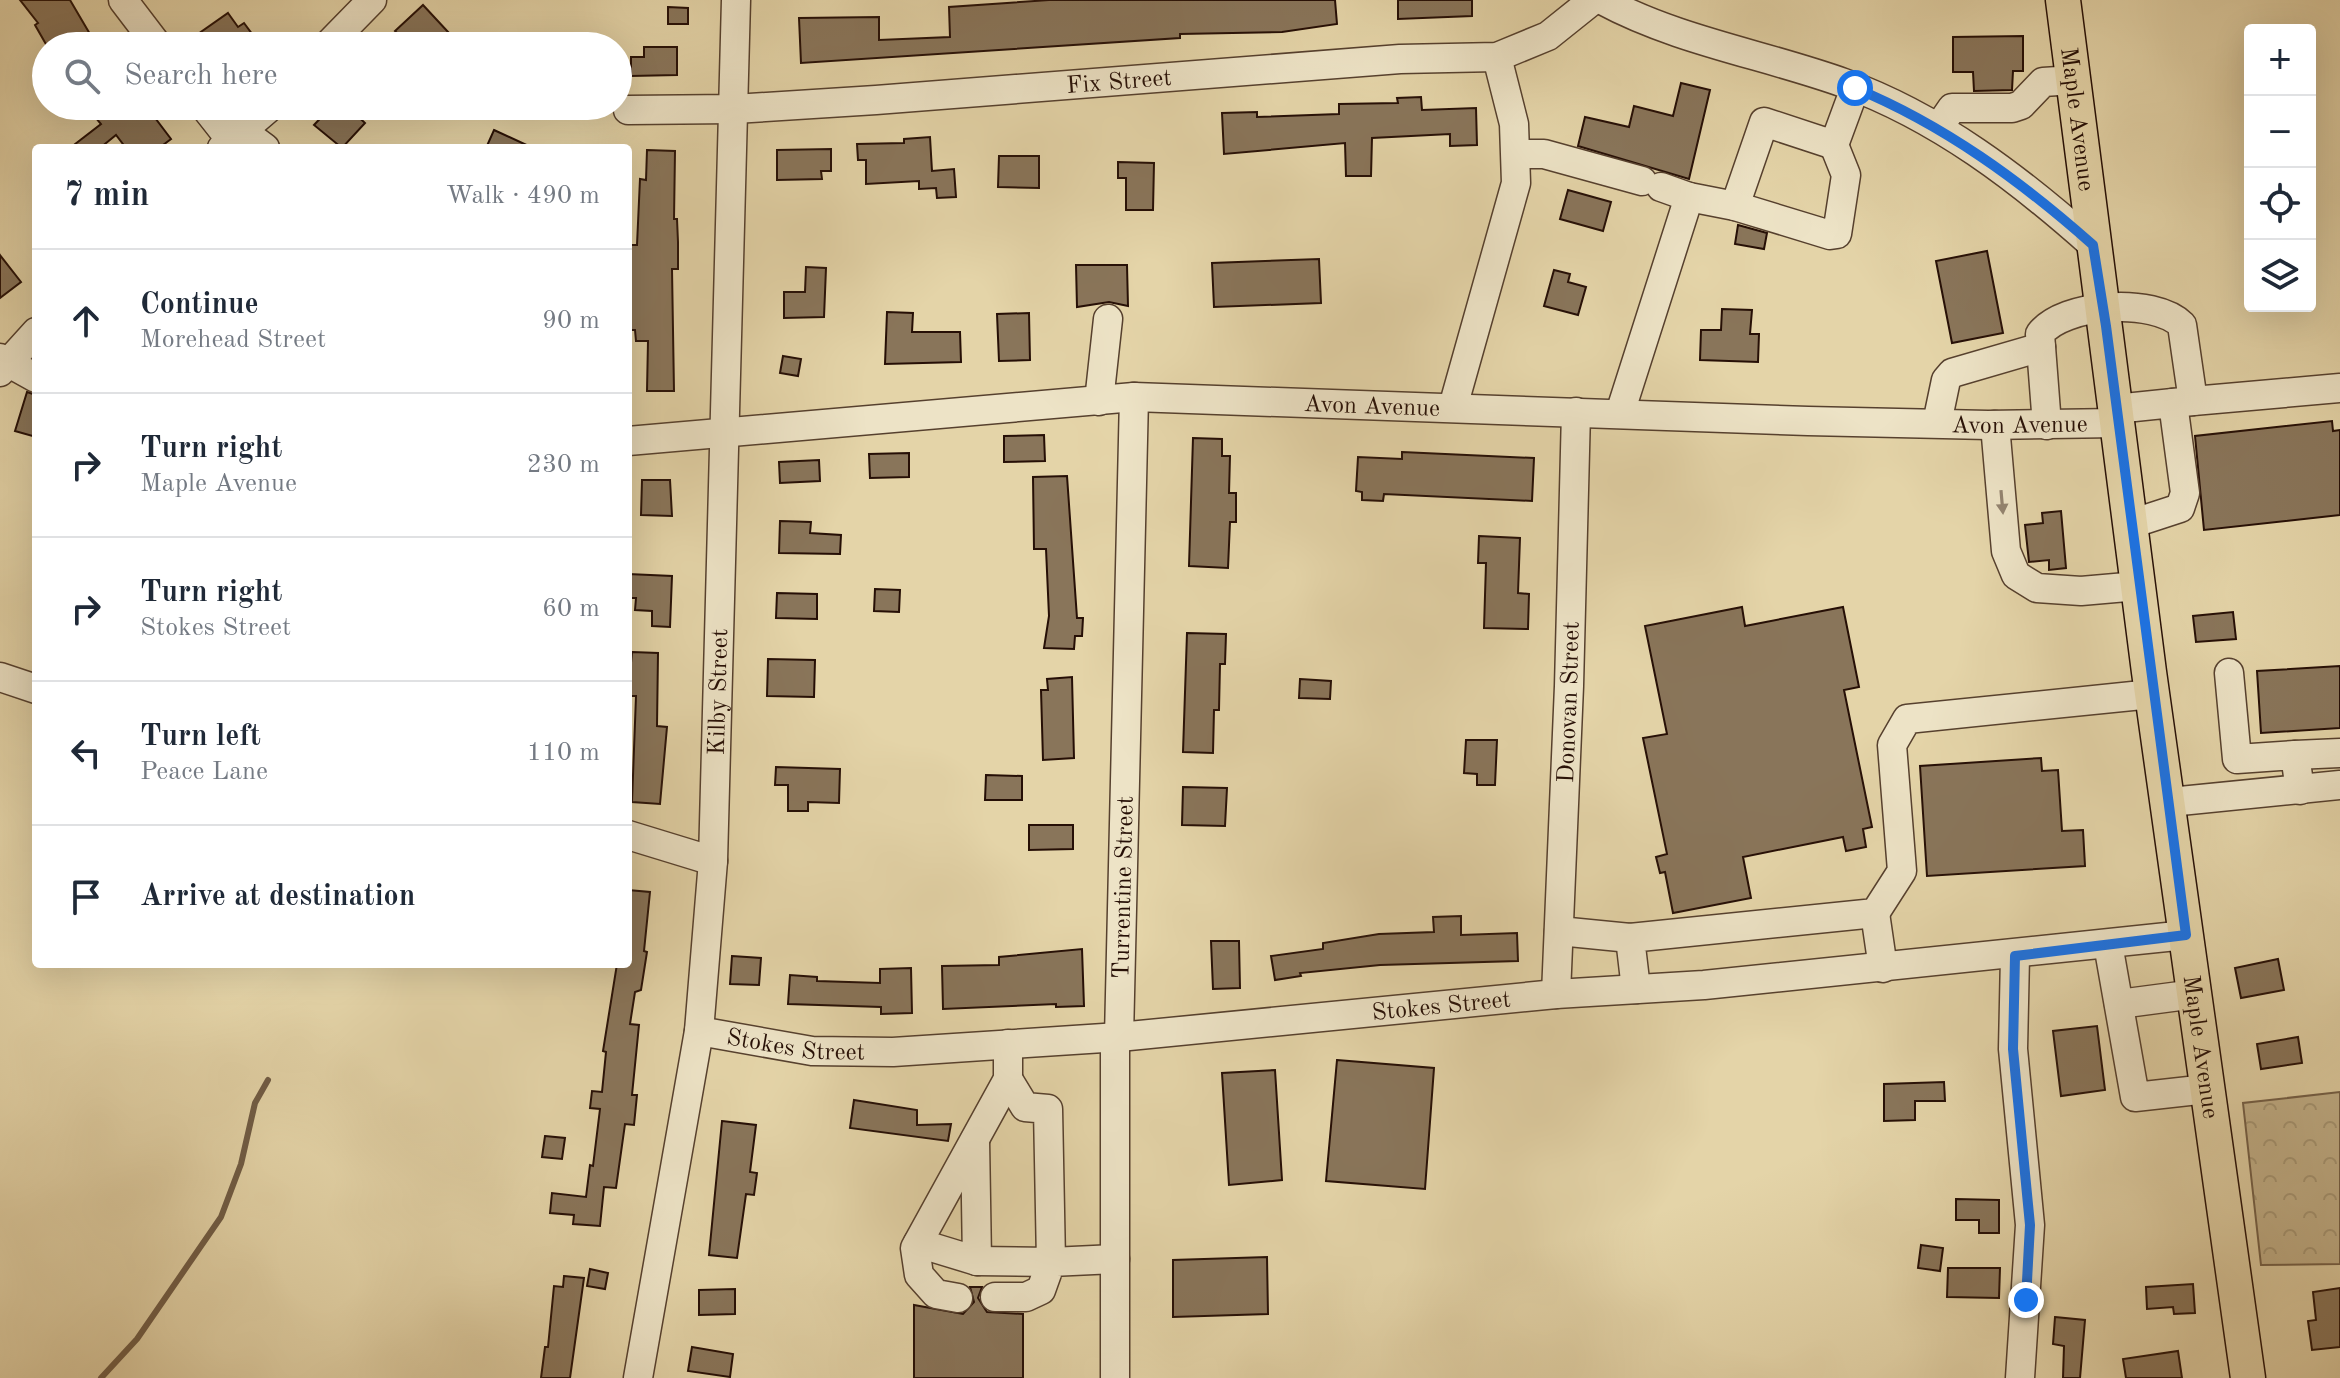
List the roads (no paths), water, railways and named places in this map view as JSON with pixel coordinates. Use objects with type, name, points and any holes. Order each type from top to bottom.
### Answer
[{"type":"main road","name":"Maple Avenue","points":[[2063,0],[2152,694],[2170,802],[2248,1378]]},
{"type":"street","points":[[123,0],[147,32]]},
{"type":"street","points":[[341,32],[372,0]]},
{"type":"street","name":"Kilby Street","points":[[638,1378],[699,1031],[713,861],[736,0]]},
{"type":"street","name":"Fix Street","points":[[632,110],[734,109],[1400,59],[1497,57],[1521,50],[1548,36],[1593,0]]},
{"type":"street","points":[[1602,0],[1661,29],[1855,88],[1939,127],[2093,245]]},
{"type":"street","points":[[1453,407],[1516,183],[1517,154],[1510,96],[1497,57]]},
{"type":"street","points":[[1939,127],[1952,108],[2012,108],[2021,105],[2043,82],[2074,80]]},
{"type":"street","points":[[1517,154],[1544,154],[1689,197],[1735,206],[1830,235],[1837,234],[1846,175],[1834,145],[1855,88]]},
{"type":"street","points":[[215,120],[231,139],[254,120]]},
{"type":"street","points":[[1735,206],[1764,122],[1834,145]]},
{"type":"street","points":[[1620,413],[1689,197]]},
{"type":"street","points":[[2047,425],[2040,334],[2048,324],[2103,306],[2152,310],[2182,325],[2185,493],[2180,508],[2131,524]]},
{"type":"street","points":[[1099,401],[1108,319]]},
{"type":"street","points":[[32,336],[2,364],[32,376]]},
{"type":"street","points":[[1937,423],[1946,380],[1952,373],[2041,347]]},
{"type":"street","name":"Avon Avenue","points":[[632,441],[1134,397],[2047,425],[2116,416],[2183,402],[2340,388]]},
{"type":"street","name":"Turrentine Street","points":[[1115,1378],[1115,1042],[1119,1037],[1134,397]]},
{"type":"street","name":"Donovan Street","points":[[1556,994],[1576,412]]},
{"type":"street","points":[[1995,425],[2006,551],[2016,575],[2037,588],[2081,591],[2138,586]]},
{"type":"street","points":[[2229,673],[2237,759],[2340,753]]},
{"type":"street","points":[[0,677],[32,688]]},
{"type":"street","points":[[1883,968],[1875,913],[1902,871],[1892,745],[1907,719],[2152,694]]},
{"type":"street","points":[[2295,755],[2300,790]]},
{"type":"street","points":[[2170,802],[2340,785]]},
{"type":"street","points":[[632,836],[713,861]]},
{"type":"street","points":[[1559,931],[1630,938],[1875,913]]},
{"type":"street","name":"Stokes Street","points":[[699,1031],[760,1044],[839,1053],[1119,1037],[1556,994],[2015,956],[2186,935]]},
{"type":"street","points":[[1630,938],[1636,989]]},
{"type":"street","points":[[2108,944],[2135,1097],[2207,1089]]},
{"type":"street","points":[[2015,956],[2013,1049],[2030,1225],[2020,1378]]},
{"type":"street","points":[[2119,1004],[2195,994]]},
{"type":"street","points":[[958,1298],[936,1294],[919,1275],[915,1248],[1008,1079],[1008,1044]]},
{"type":"street","points":[[995,1297],[1026,1297],[1041,1290],[1051,1262],[1048,1109],[1025,1107],[1008,1079]]},
{"type":"street","points":[[975,1139],[977,1261]]},
{"type":"street","points":[[918,1243],[977,1261],[1115,1259]]},
{"type":"waterway","points":[[101,1378],[137,1339],[221,1217],[241,1164],[255,1103],[268,1080]]}]
